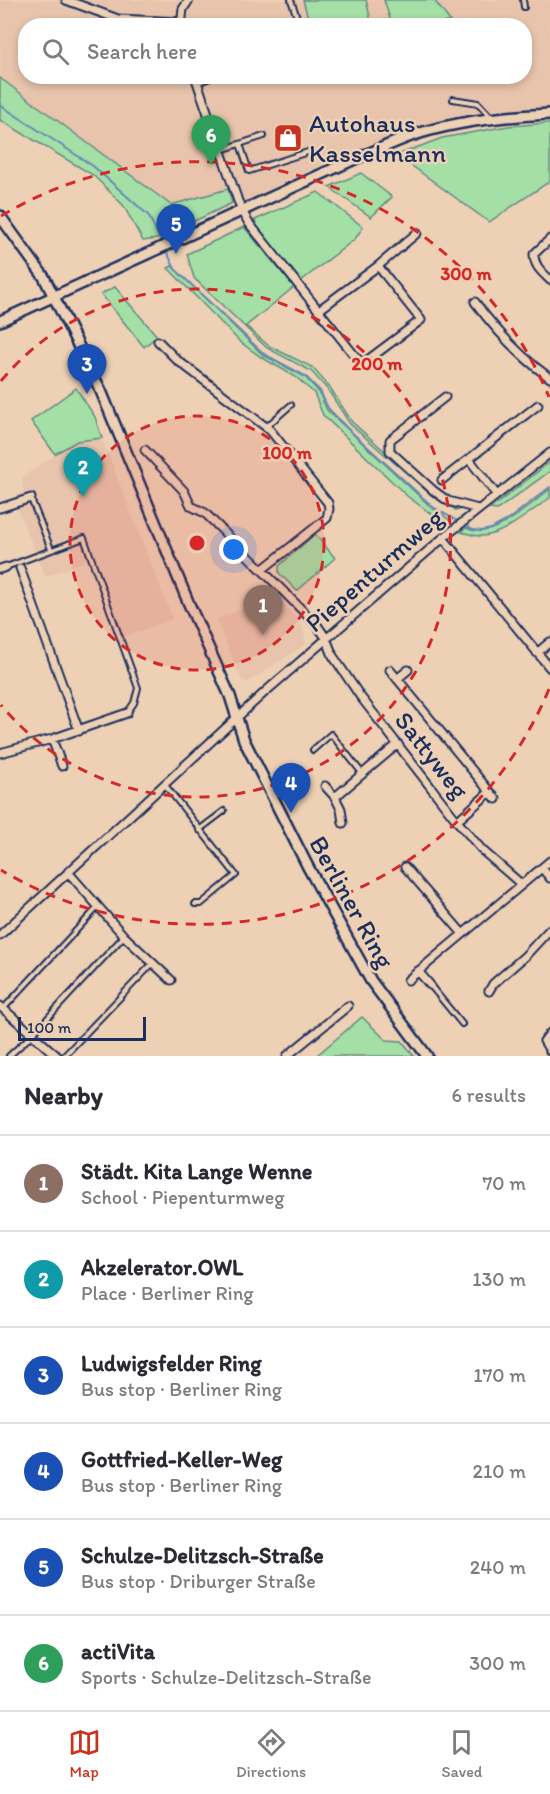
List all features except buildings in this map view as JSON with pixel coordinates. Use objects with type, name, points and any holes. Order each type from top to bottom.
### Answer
[{"type":"main road","points":[[0,321],[355,159],[412,136],[439,128],[492,118],[550,114]]},
{"type":"main road","name":"Berliner Ring","points":[[0,216],[32,258],[55,297],[112,416],[189,604],[230,696],[244,740],[292,837],[371,981],[427,1056]]},
{"type":"street","points":[[66,0],[115,18]]},
{"type":"street","points":[[182,18],[183,9],[189,0]]},
{"type":"street","points":[[197,84],[242,211],[248,222],[359,361],[365,362],[421,320],[378,266]]},
{"type":"street","points":[[319,310],[378,266],[417,233]]},
{"type":"street","points":[[550,239],[534,254],[536,265],[550,280]]},
{"type":"street","points":[[475,302],[500,334],[529,363],[550,378]]},
{"type":"street","points":[[158,341],[177,360],[276,436],[328,502],[327,518],[263,569]]},
{"type":"street","name":"Piepenturmweg","points":[[445,397],[390,440],[390,451],[434,491],[448,501],[475,512]]},
{"type":"street","name":"Piepenturmweg","points":[[442,480],[538,405]]},
{"type":"street","name":"Sattyweg","points":[[145,450],[184,491],[191,506],[205,513],[317,624],[333,656],[360,696],[457,821],[483,851],[521,884]]},
{"type":"street","name":"Piepenturmweg","points":[[0,934],[165,785],[236,717],[326,638],[496,494],[550,453]]},
{"type":"street","points":[[469,459],[496,494]]},
{"type":"street","points":[[0,508],[31,498]]},
{"type":"street","points":[[443,538],[550,668]]},
{"type":"street","points":[[20,568],[80,731]]},
{"type":"street","points":[[537,652],[550,642]]},
{"type":"street","points":[[390,670],[496,799]]},
{"type":"street","points":[[397,679],[408,670]]},
{"type":"street","points":[[0,753],[80,731],[127,713]]},
{"type":"street","points":[[52,739],[62,766]]},
{"type":"street","points":[[334,797],[398,744]]},
{"type":"street","points":[[325,786],[341,809],[343,823]]},
{"type":"street","points":[[457,821],[490,792]]},
{"type":"street","points":[[408,981],[550,861]]},
{"type":"street","points":[[405,867],[463,934]]},
{"type":"street","points":[[542,868],[550,878]]},
{"type":"street","points":[[68,872],[124,936],[171,980]]},
{"type":"street","points":[[489,991],[493,984],[525,956],[550,928]]},
{"type":"street","points":[[418,971],[430,986]]},
{"type":"street","points":[[287,1056],[348,1006]]},
{"type":"street","points":[[1,1007],[57,1056]]},
{"type":"street","points":[[550,1033],[544,1041],[550,1051]]},
{"type":"lane","points":[[291,0],[297,18]]},
{"type":"lane","points":[[523,0],[524,7]]},
{"type":"lane","points":[[453,99],[478,103],[492,118]]},
{"type":"lane","points":[[221,150],[264,136]]},
{"type":"lane","points":[[240,144],[249,171],[311,151]]},
{"type":"lane","points":[[266,427],[291,405]]},
{"type":"lane","points":[[31,498],[51,549]]},
{"type":"lane","points":[[3,568],[84,538],[138,688],[134,703],[127,713]]},
{"type":"lane","points":[[313,750],[331,735],[362,774]]},
{"type":"lane","points":[[165,785],[236,875],[201,904],[195,904]]},
{"type":"lane","points":[[199,831],[224,812]]},
{"type":"lane","points":[[1,1007],[98,907]]},
{"type":"lane","points":[[9,1056],[32,1035],[124,936]]},
{"type":"lane","points":[[64,1056],[153,963]]},
{"type":"lane","points":[[430,986],[462,1024]]},
{"type":"shaded area","points":[[0,0],[303,0],[308,18],[18,18],[18,84],[532,84],[532,18],[370,18],[366,0],[550,0],[550,109],[487,112],[430,126],[373,144],[235,207],[228,189],[171,205],[0,78]]},
{"type":"shaded area","points":[[102,439],[173,619],[117,640],[88,560],[45,577],[13,497],[23,493],[22,477],[77,441]]},
{"type":"shaded area","points":[[277,596],[302,625],[306,644],[247,683],[241,680],[216,619]]},
{"type":"green space","points":[[303,0],[366,0],[370,18],[308,18]]},
{"type":"green space","points":[[384,0],[434,0],[448,18],[390,18]]},
{"type":"green space","points":[[0,78],[171,205],[228,189],[232,203],[157,239],[143,241],[123,205],[93,175],[0,120]]},
{"type":"green space","points":[[550,123],[550,181],[489,222],[397,155],[442,138],[508,126]]},
{"type":"green space","points":[[361,173],[392,197],[371,217],[329,187]]},
{"type":"green space","points":[[318,192],[363,227],[355,239],[301,281],[258,229],[255,220]]},
{"type":"green space","points":[[244,227],[294,287],[246,326],[269,346],[312,367],[331,389],[352,422],[432,493],[459,510],[457,511],[431,495],[350,424],[328,390],[311,371],[267,348],[194,278],[187,254]]},
{"type":"green space","points":[[172,266],[263,355],[305,377],[318,391],[327,410],[432,508],[450,520],[445,524],[407,496],[323,415],[314,393],[296,377],[240,342],[168,268]]},
{"type":"green space","points":[[115,287],[157,336],[144,347],[101,294]]},
{"type":"green space","points":[[76,388],[95,417],[102,438],[77,441],[55,454],[31,421]]},
{"type":"green space","points":[[550,462],[550,471],[497,510],[490,509]]},
{"type":"green space","points":[[550,489],[550,498],[507,528],[480,536],[461,532],[466,528],[476,531],[499,526]]},
{"type":"green space","points":[[315,534],[335,558],[297,591],[279,573],[279,566]]},
{"type":"green space","points":[[362,1017],[386,1040],[402,1041],[414,1056],[316,1056]]},
{"type":"waterway","points":[[0,105],[93,166],[148,215],[162,243]]},
{"type":"waterway","points":[[165,248],[175,269],[264,354],[305,376],[320,391],[328,408],[346,427],[433,507],[473,530],[481,531],[491,529],[509,519],[550,487]]},
{"type":"place","name":"Autohaus Kasselmann","points":[[288,138]]},
{"type":"place","name":"actiVita","points":[[211,165]]},
{"type":"place","name":"Schulze-Delitzsch-Straße","points":[[176,254]]},
{"type":"place","name":"Ludwigsfelder Ring","points":[[87,394]]},
{"type":"place","name":"Akzelerator.OWL","points":[[83,497]]},
{"type":"place","name":"Städt. Kita Lange Wenne","points":[[263,635]]},
{"type":"place","name":"Gottfried-Keller-Weg","points":[[291,813]]}]
